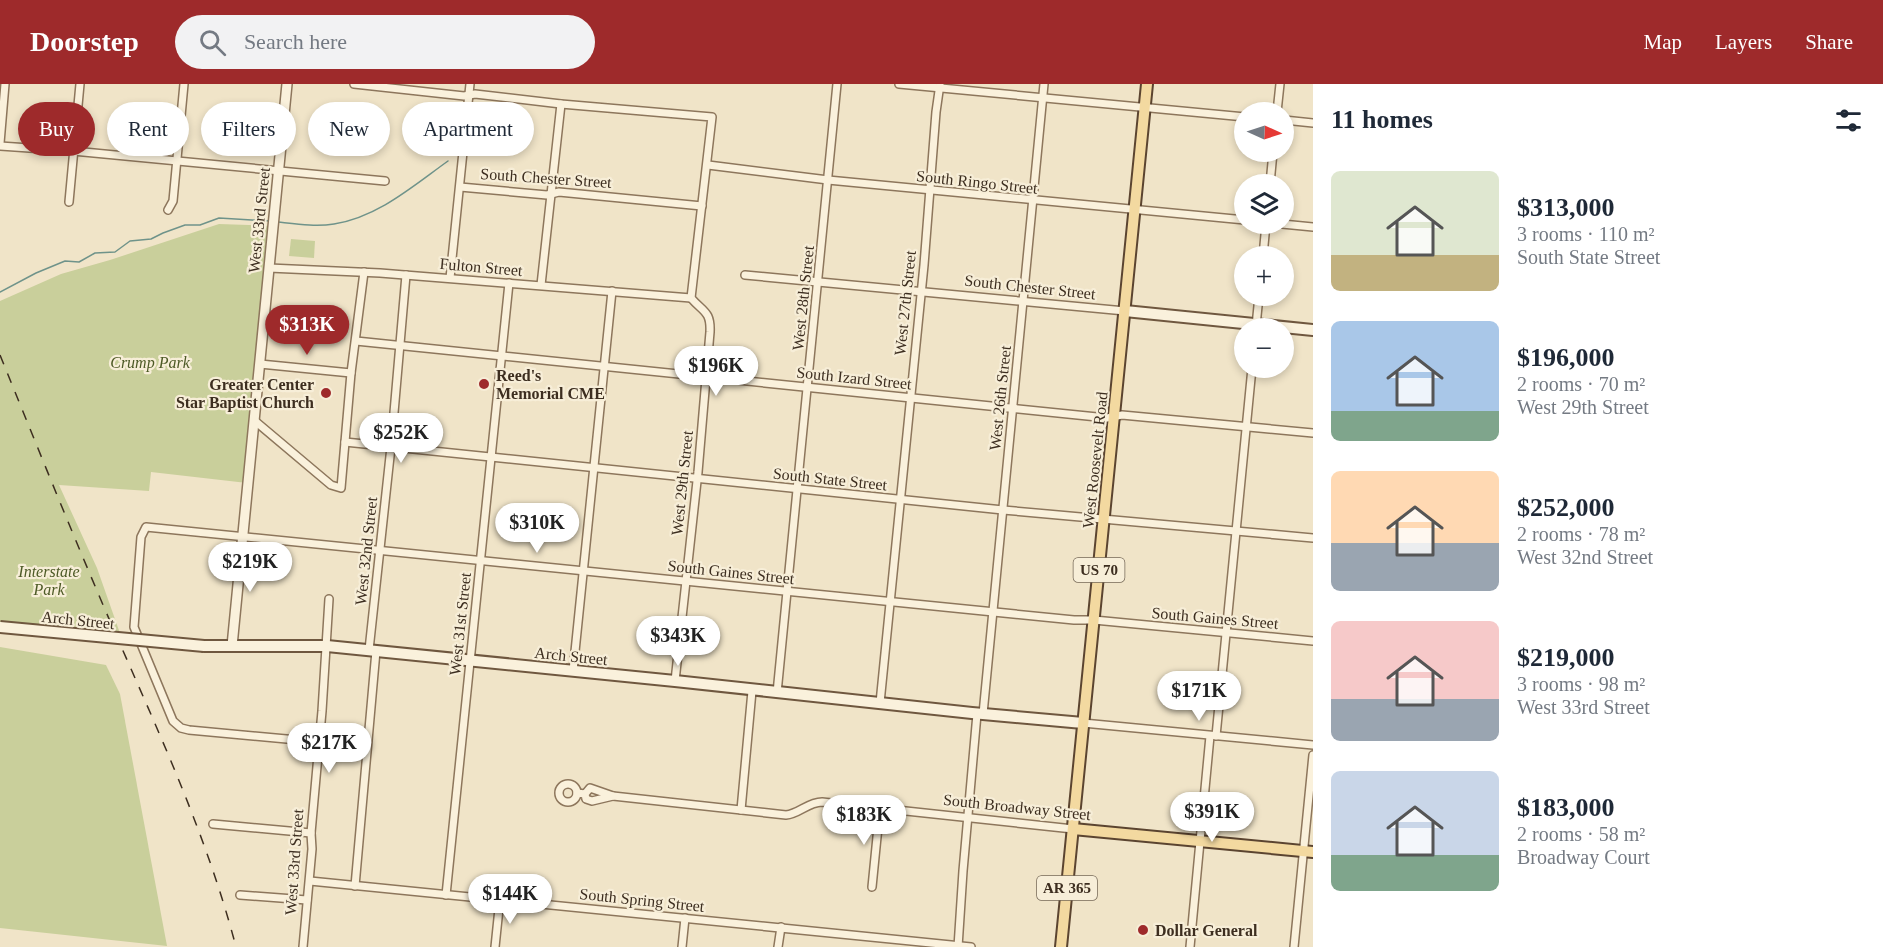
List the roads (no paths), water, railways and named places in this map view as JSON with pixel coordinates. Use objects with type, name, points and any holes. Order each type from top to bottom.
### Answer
[{"type":"main road","name":"West Roosevelt Road","points":[[1061,947],[1147,84]]},
{"type":"main road","name":"South Chester Street","points":[[1125,311],[1234,323]]},
{"type":"main road","name":"South Chester Street","points":[[1294,329],[1313,330]]},
{"type":"main road","name":"Arch Street","points":[[0,627],[204,646],[327,646],[1083,723]]},
{"type":"main road","name":"South Broadway Street","points":[[1073,829],[1309,852]]},
{"type":"street","points":[[5,84],[0,144],[18,146]]},
{"type":"street","points":[[78,102],[80,84]]},
{"type":"street","points":[[168,210],[173,201],[184,84]]},
{"type":"street","name":"West 33rd Street","points":[[232,646],[287,84]]},
{"type":"street","points":[[354,84],[377,85],[417,92],[468,96],[475,94],[712,117],[691,298]]},
{"type":"street","points":[[450,278],[470,84]]},
{"type":"street","name":"West 28th Street","points":[[777,693],[837,84]]},
{"type":"street","points":[[899,84],[940,86],[1234,116]]},
{"type":"street","name":"West 26th Street","points":[[958,946],[968,817],[993,612],[1044,84]]},
{"type":"street","points":[[1278,102],[1280,84]]},
{"type":"street","name":"West 27th Street","points":[[880,704],[940,86]]},
{"type":"street","points":[[541,285],[561,104]]},
{"type":"street","points":[[1294,121],[1313,123]]},
{"type":"street","points":[[95,153],[385,181]]},
{"type":"street","points":[[69,202],[73,156]]},
{"type":"street","name":"South Ringo Street","points":[[708,165],[930,191],[1234,219]]},
{"type":"street","name":"South Chester Street","points":[[460,187],[551,195],[559,192],[702,206]]},
{"type":"street","points":[[1294,225],[1313,227]]},
{"type":"street","name":"Fulton Street","points":[[269,268],[450,278],[691,298]]},
{"type":"street","points":[[255,421],[334,488],[341,488],[351,374],[364,272]]},
{"type":"street","name":"West 32nd Street","points":[[355,886],[379,550],[391,447],[406,275]]},
{"type":"street","name":"South Chester Street","points":[[745,275],[1125,311]]},
{"type":"street","name":"West 31st Street","points":[[446,895],[509,283]]},
{"type":"street","points":[[573,671],[612,291]]},
{"type":"street","name":"West 29th Street","points":[[675,681],[697,479],[710,319],[691,298]]},
{"type":"street","name":"South Izard Street","points":[[356,341],[1107,417],[1122,414],[1313,433]]},
{"type":"street","points":[[260,364],[351,374]]},
{"type":"street","points":[[1190,947],[1200,842],[1226,633],[1251,378]]},
{"type":"street","name":"South State Street","points":[[345,442],[1103,520],[1114,519],[1313,538]]},
{"type":"street","name":"South Gaines Street","points":[[319,742],[189,730],[181,728],[170,715],[134,627],[140,545],[146,527],[1081,621],[1094,620],[1313,641]]},
{"type":"street","name":"West 33rd Street","points":[[303,947],[310,881],[311,833],[329,599]]},
{"type":"street","points":[[741,810],[752,691]]},
{"type":"street","points":[[1083,723],[1313,745]]},
{"type":"street","points":[[1294,947],[1309,852],[1313,754]]},
{"type":"street","name":"South Broadway Street","points":[[581,794],[592,801],[613,796],[790,815],[815,802],[1073,829]]},
{"type":"street","points":[[872,887],[880,807]]},
{"type":"street","points":[[213,824],[311,833]]},
{"type":"street","name":"South Spring Street","points":[[310,881],[971,947]]},
{"type":"street","points":[[240,895],[307,900]]},
{"type":"street","points":[[495,947],[500,899]]},
{"type":"street","points":[[682,947],[685,918]]},
{"type":"street","points":[[778,947],[781,927]]},
{"type":"street","points":[[870,947],[871,936]]},
{"type":"waterway","points":[[278,222],[306,225],[334,224],[365,215],[408,190],[448,161]]},
{"type":"waterway","points":[[0,292],[65,261],[79,262],[95,253],[115,252],[130,241],[151,239],[185,225],[200,225],[219,218],[270,221]]},
{"type":"railway","points":[[0,355],[84,560],[181,785],[211,865],[236,947]]},
{"type":"place","name":"Reed's Memorial CME","points":[[484,384]]},
{"type":"place","name":"Greater Center Star Baptist Church","points":[[326,393]]},
{"type":"place","name":"Dollar General","points":[[1143,930]]},
{"type":"park label","name":"Crump Park","points":[[150,362]]},
{"type":"park label","name":"Interstate Park","points":[[49,580]]}]
